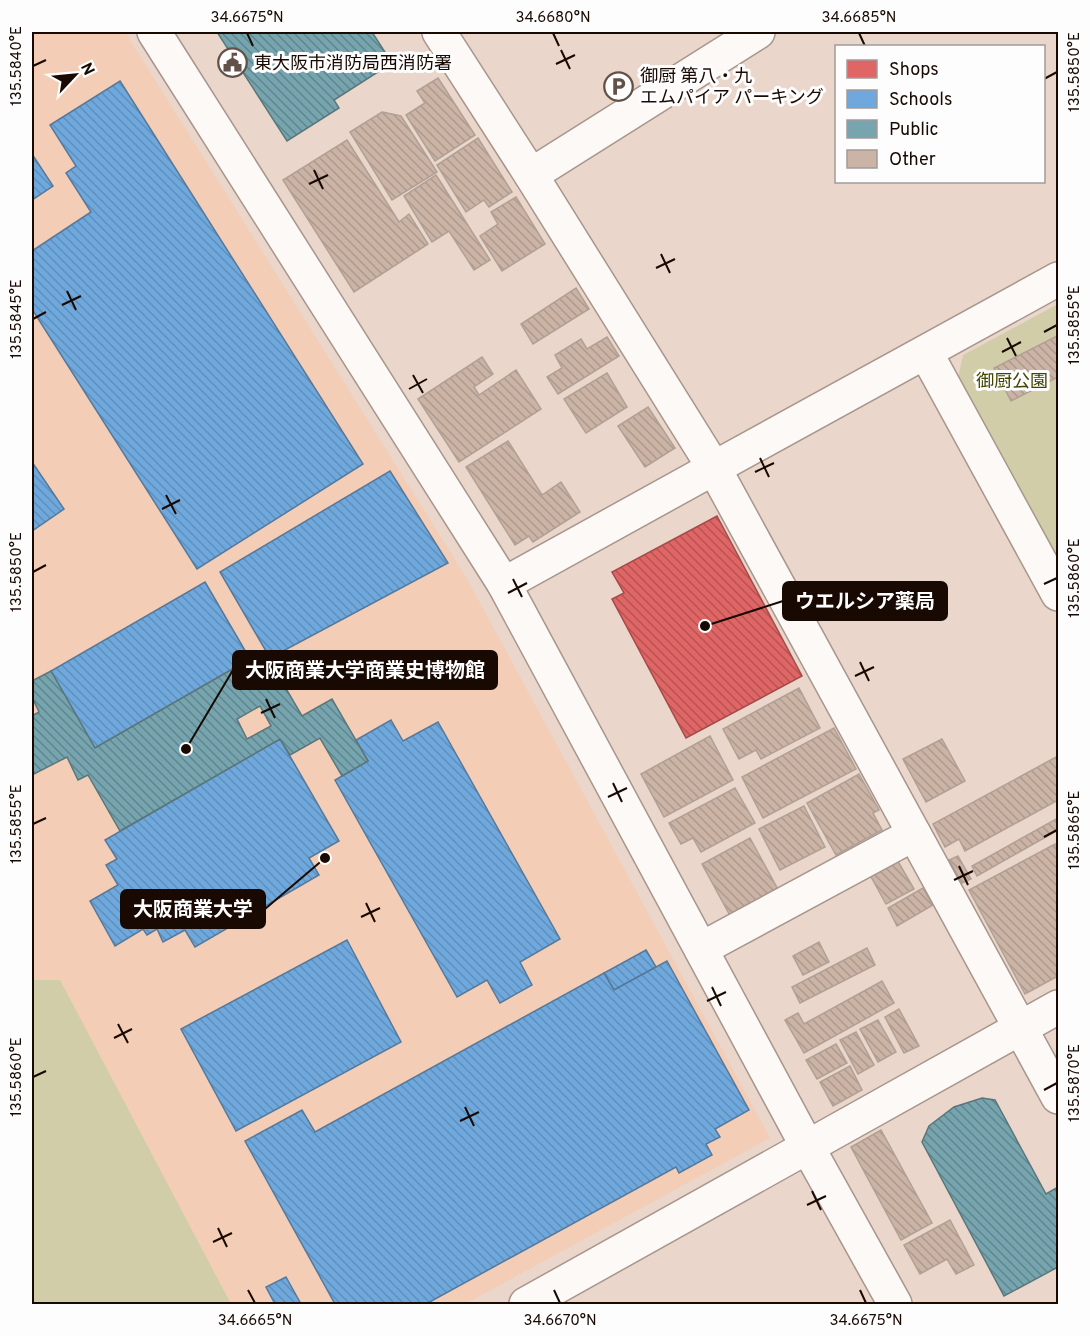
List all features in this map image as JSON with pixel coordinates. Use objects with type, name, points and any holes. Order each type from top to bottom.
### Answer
[{"type":"street","points":[[154,32],[504,584],[895,1305]]},
{"type":"street","points":[[439,32],[714,468],[1059,1097]]},
{"type":"street","points":[[531,175],[742,36]]},
{"type":"street","points":[[504,584],[1059,279]]},
{"type":"street","points":[[926,353],[1059,594]]},
{"type":"street","points":[[701,949],[914,834]]},
{"type":"street","points":[[525,1305],[1059,1006]]},
{"type":"shaded area","points":[[32,32],[125,32],[467,579],[770,1138],[465,1304],[32,1304]]},
{"type":"green space","name":"御厨公園","points":[[1058,304],[1058,561],[958,378],[963,355]]},
{"type":"green space","points":[[32,980],[60,980],[231,1304],[32,1304]]},
{"type":"building: Shops","points":[[717,516],[802,676],[686,738],[612,599],[624,593],[612,572]]},
{"type":"building: Schools","points":[[120,81],[363,464],[197,569],[32,309],[32,251],[91,212],[66,173],[76,166],[50,125]]},
{"type":"building: Schools","points":[[32,154],[53,186],[32,200]]},
{"type":"building: Schools","points":[[32,462],[64,509],[32,531]]},
{"type":"building: Schools","points":[[390,471],[448,563],[270,658],[220,572]]},
{"type":"building: Schools","points":[[205,582],[250,659],[95,748],[51,671]]},
{"type":"building: Schools","points":[[391,720],[403,741],[438,722],[560,939],[520,962],[532,985],[500,1003],[487,980],[457,997],[335,780],[368,761],[356,740]]},
{"type":"building: Schools","points":[[280,739],[339,841],[309,858],[319,875],[195,947],[185,930],[163,942],[157,929],[147,935],[143,929],[115,946],[90,901],[118,885],[106,865],[117,859],[105,840]]},
{"type":"building: Schools","points":[[347,940],[401,1042],[236,1131],[181,1029]]},
{"type":"building: Schools","points":[[646,950],[656,967],[614,990],[604,973]]},
{"type":"building: Schools","points":[[667,961],[749,1110],[715,1129],[720,1137],[706,1144],[712,1155],[679,1173],[676,1167],[426,1304],[335,1304],[245,1141],[302,1110],[315,1132],[604,973],[614,990]]},
{"type":"building: Schools","points":[[286,1277],[301,1304],[275,1304],[266,1287]]},
{"type":"building: Public","points":[[217,32],[372,32],[392,63],[334,100],[339,108],[287,141]]},
{"type":"building: Public","points":[[264,651],[302,716],[332,699],[368,761],[342,776],[320,738],[290,755],[280,739],[120,831],[88,775],[78,780],[67,757],[32,775],[32,716],[39,712],[32,697],[32,681],[51,671],[95,748]],"holes":[[[260,706],[271,726],[247,739],[237,719]]]},
{"type":"building: Public","points":[[982,1098],[995,1100],[1046,1194],[1058,1187],[1058,1267],[1004,1296],[922,1142],[929,1126],[954,1107]]},
{"type":"building: Other","points":[[438,78],[475,135],[435,161],[406,115],[425,103],[417,91]]},
{"type":"building: Other","points":[[382,112],[401,116],[437,172],[392,200],[350,132]]},
{"type":"building: Other","points":[[478,138],[512,192],[489,207],[484,200],[466,212],[437,165]]},
{"type":"building: Other","points":[[347,140],[399,222],[409,214],[428,244],[354,292],[283,180]]},
{"type":"building: Other","points":[[436,175],[490,260],[474,270],[449,231],[432,242],[404,196]]},
{"type":"building: Other","points":[[516,197],[545,244],[502,271],[480,236],[498,224],[491,212]]},
{"type":"building: Other","points":[[576,288],[589,309],[533,344],[521,324]]},
{"type":"building: Other","points":[[1057,336],[1058,377],[1011,401],[994,368]]},
{"type":"building: Other","points":[[607,337],[619,356],[558,394],[547,377],[562,368],[555,355],[581,339],[587,349]]},
{"type":"building: Other","points":[[482,357],[493,374],[474,387],[479,395],[516,370],[541,409],[459,462],[418,399]]},
{"type":"building: Other","points":[[607,373],[627,407],[586,433],[564,399]]},
{"type":"building: Other","points":[[648,407],[675,448],[645,467],[618,426]]},
{"type":"building: Other","points":[[508,441],[542,495],[561,482],[580,512],[533,542],[529,536],[515,545],[466,467]]},
{"type":"building: Other","points":[[799,688],[820,728],[761,759],[756,750],[739,759],[723,729]]},
{"type":"building: Other","points":[[834,728],[856,769],[763,818],[742,777]]},
{"type":"building: Other","points":[[710,736],[733,780],[664,817],[641,774]]},
{"type":"building: Other","points":[[942,739],[965,781],[926,802],[903,759]]},
{"type":"building: Other","points":[[1058,756],[1058,800],[965,851],[959,839],[945,847],[933,824]]},
{"type":"building: Other","points":[[859,774],[879,810],[873,813],[882,830],[836,855],[807,803]]},
{"type":"building: Other","points":[[735,788],[755,823],[701,852],[693,838],[681,844],[669,823]]},
{"type":"building: Other","points":[[804,806],[825,847],[780,870],[759,829]]},
{"type":"building: Other","points":[[1058,818],[1058,830],[977,876],[972,866]]},
{"type":"building: Other","points":[[750,838],[781,895],[733,921],[702,864]]},
{"type":"building: Other","points":[[1055,844],[1058,851],[1058,976],[1025,994],[969,890]]},
{"type":"building: Other","points":[[958,856],[971,879],[962,883],[949,860]]},
{"type":"building: Other","points":[[896,858],[914,889],[886,904],[869,873]]},
{"type":"building: Other","points":[[923,888],[933,905],[897,926],[888,908]]},
{"type":"building: Other","points":[[819,942],[829,962],[803,975],[793,956]]},
{"type":"building: Other","points":[[867,948],[875,965],[800,1003],[792,987]]},
{"type":"building: Other","points":[[882,981],[894,1003],[804,1053],[785,1020],[798,1013],[804,1024]]},
{"type":"building: Other","points":[[899,1009],[919,1046],[904,1053],[885,1017]]},
{"type":"building: Other","points":[[878,1020],[896,1052],[878,1062],[860,1029]]},
{"type":"building: Other","points":[[856,1032],[874,1065],[858,1074],[840,1040]]},
{"type":"building: Other","points":[[836,1044],[847,1063],[817,1079],[806,1060]]},
{"type":"building: Other","points":[[850,1066],[862,1090],[833,1106],[820,1082]]},
{"type":"building: Other","points":[[881,1130],[932,1223],[901,1240],[851,1147]]},
{"type":"building: Other","points":[[950,1220],[974,1265],[956,1274],[947,1259],[920,1274],[904,1245]]},
{"type":"place","name":"東大阪市消防局西消防署","points":[[233,63]]},
{"type":"place","name":"御厨 第八・九 エムパイア パーキング","points":[[619,86]]},
{"type":"place","name":"ウエルシア薬局","points":[[705,626]]},
{"type":"place","name":"大阪商業大学商業史博物館","points":[[186,749]]},
{"type":"place","name":"大阪商業大学","points":[[325,858]]}]
